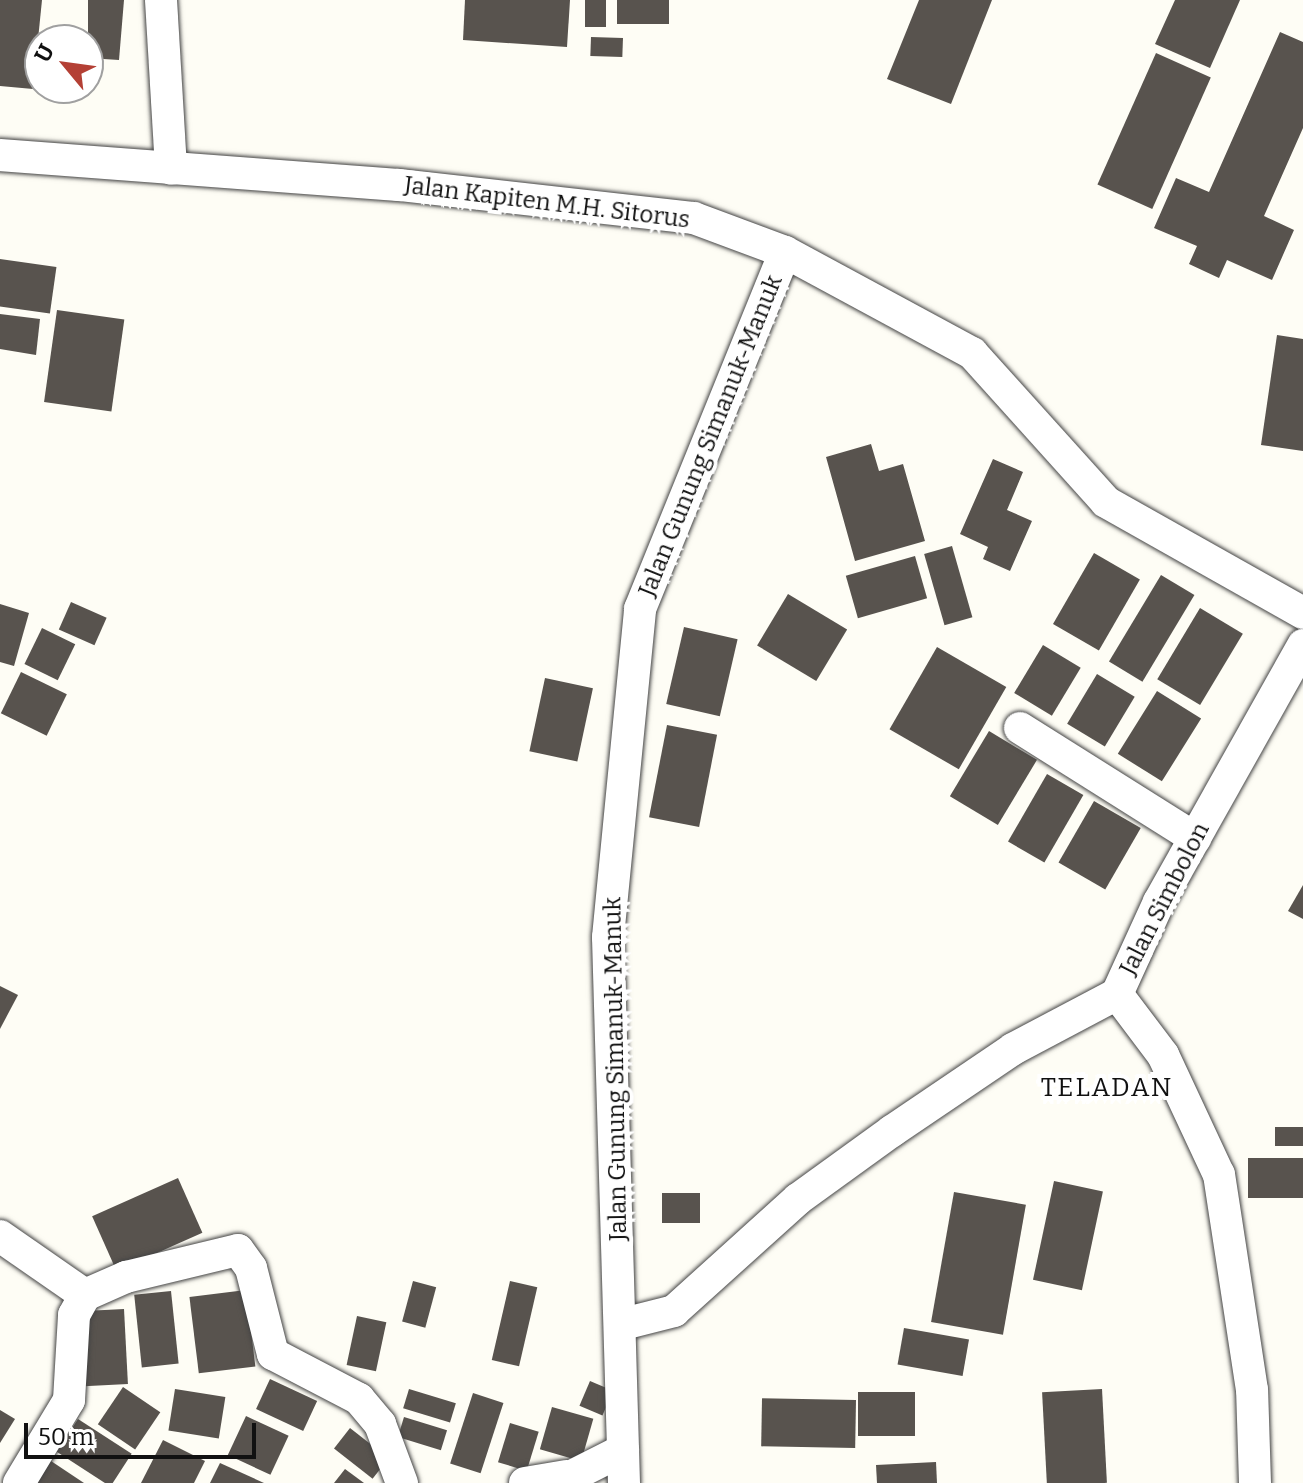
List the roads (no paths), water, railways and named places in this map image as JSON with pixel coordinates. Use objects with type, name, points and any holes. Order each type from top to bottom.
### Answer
[{"type":"street","points":[[161,0],[171,169]]},
{"type":"street","name":"Jalan Kapiten M.H. Sitorus","points":[[0,155],[586,203],[694,218],[785,252],[989,364],[1033,425],[1106,502],[1303,613]]},
{"type":"street","name":"Jalan Gunung Simanuk-Manuk","points":[[624,1483],[623,1324],[608,937],[640,609],[785,252]]},
{"type":"street","name":"Jalan Simbolon","points":[[1255,1483],[1252,1390],[1219,1175],[1163,1055],[1117,994],[1195,838],[1303,645]]},
{"type":"street","points":[[1020,728],[1195,838]]},
{"type":"street","points":[[623,1324],[674,1311],[798,1199],[1013,1049],[1117,994]]},
{"type":"street","points":[[0,1236],[85,1295]]},
{"type":"street","points":[[19,1483],[69,1400],[74,1315],[85,1295],[126,1277],[238,1250],[251,1268],[273,1354],[287,1365],[333,1387],[348,1390],[380,1424],[402,1483]]},
{"type":"street","points":[[525,1483],[562,1479],[623,1450]]},
{"type":"district","name":"TELADAN","points":[[1107,1088]]}]
